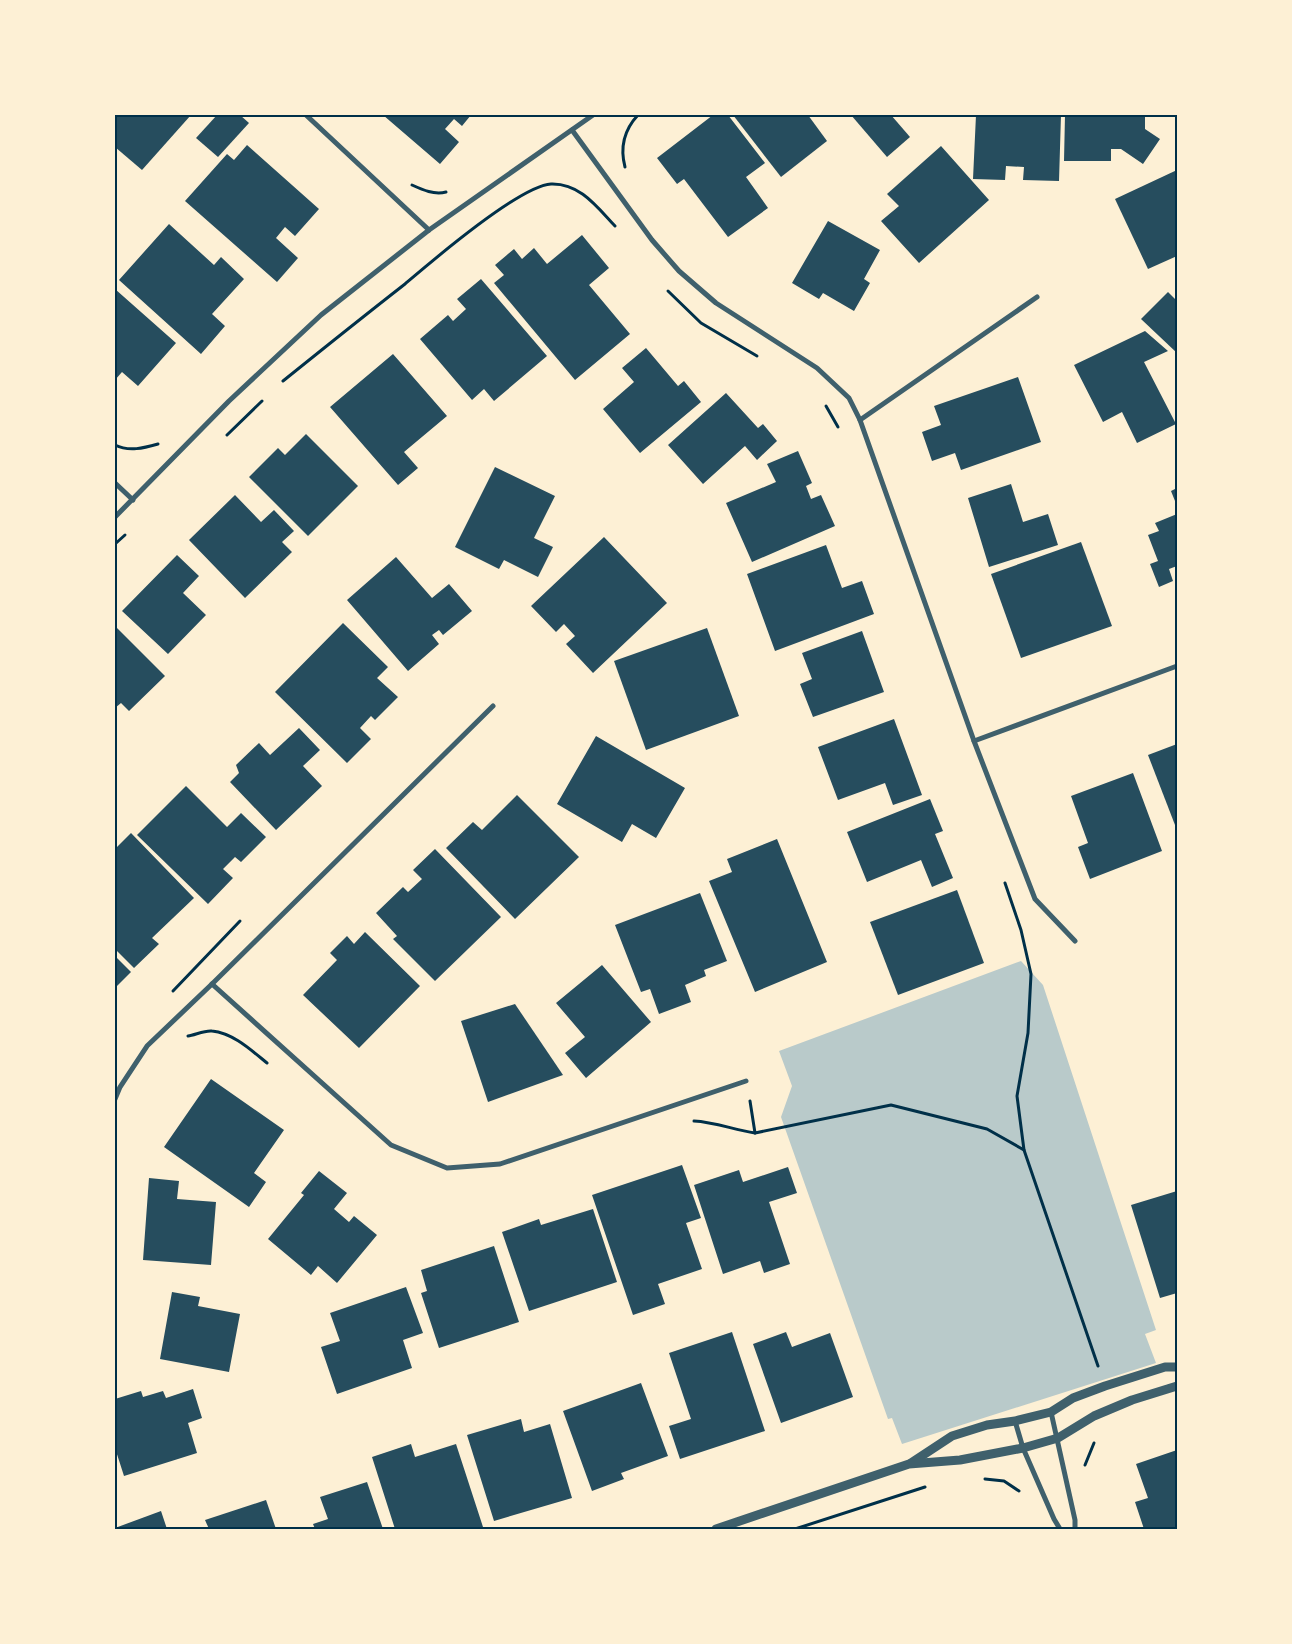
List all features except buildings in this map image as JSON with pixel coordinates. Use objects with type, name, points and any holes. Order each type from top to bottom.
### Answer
[{"type":"street","points":[[306,115],[429,230]]},
{"type":"street","points":[[115,517],[229,401],[322,315],[429,230],[593,115]]},
{"type":"street","points":[[572,130],[652,240],[679,271],[716,303],[817,368],[849,398],[860,420],[974,741],[1035,899],[1075,941]]},
{"type":"street","points":[[860,420],[1037,297]]},
{"type":"street","points":[[115,483],[133,500]]},
{"type":"street","points":[[974,741],[1177,666]]},
{"type":"street","points":[[115,1099],[120,1087],[147,1046],[493,706]]},
{"type":"street","points":[[212,984],[390,1144],[447,1168],[500,1164],[746,1081]]},
{"type":"street","points":[[909,1464],[952,1436],[987,1425],[1015,1421],[1050,1412],[1072,1398],[1105,1386],[1165,1367],[1177,1367]]},
{"type":"street","points":[[716,1529],[909,1464],[960,1460],[1023,1448],[1058,1438],[1094,1416],[1132,1400],[1177,1386]]},
{"type":"street","points":[[1050,1412],[1058,1438],[1075,1520],[1074,1529]]},
{"type":"street","points":[[1015,1421],[1023,1448],[1060,1529]]},
{"type":"path","points":[[404,180],[420,189],[438,194],[455,190],[468,183],[493,214]]},
{"type":"path","points":[[280,384],[493,214],[534,189],[550,184],[571,187],[589,197],[621,233]]},
{"type":"path","points":[[665,287],[701,323],[760,358]]},
{"type":"path","points":[[225,437],[266,397]]},
{"type":"path","points":[[824,402],[842,432]]},
{"type":"path","points":[[115,445],[122,448],[141,448],[158,444],[165,438]]},
{"type":"path","points":[[115,544],[129,531]]},
{"type":"path","points":[[1005,883],[1021,930],[1031,974],[1028,1033],[1017,1096],[1024,1150],[1105,1386]]},
{"type":"path","points":[[160,1034],[176,1046],[186,1037],[210,1031],[228,1036],[245,1045],[272,1068]]},
{"type":"path","points":[[746,1081],[755,1133]]},
{"type":"path","points":[[692,1121],[713,1122],[736,1130],[755,1133],[890,1106],[988,1129],[1024,1150]]},
{"type":"path","points":[[978,1479],[1004,1481],[1021,1492]]},
{"type":"path","points":[[795,1529],[931,1485]]},
{"type":"shaded area","points":[[1021,961],[1043,985],[1156,1330],[1145,1334],[1156,1363],[902,1444],[892,1418],[888,1419],[781,1117],[792,1086],[779,1051]]}]
